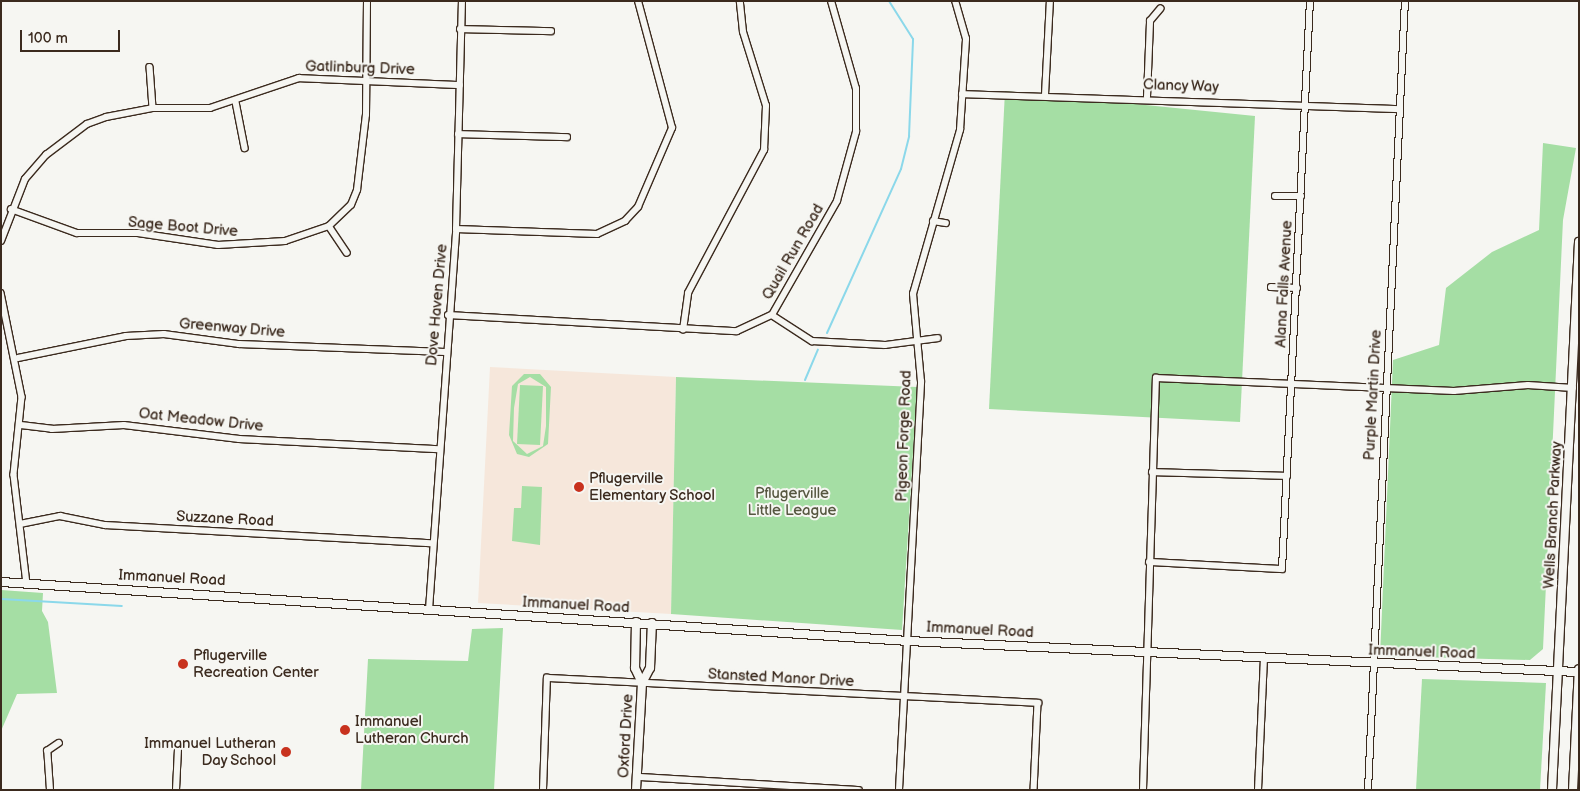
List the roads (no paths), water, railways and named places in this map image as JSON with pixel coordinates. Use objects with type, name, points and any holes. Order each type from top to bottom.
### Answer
[{"type":"street","name":"Sage Boot Drive","points":[[11,209],[77,233],[138,233],[218,245],[285,241],[330,226],[351,205],[357,190],[366,115],[364,79],[367,1]]},
{"type":"street","name":"Dove Haven Drive","points":[[429,610],[431,543],[456,229],[462,1]]},
{"type":"street","points":[[456,229],[597,234],[625,221],[638,207],[672,128],[638,1]]},
{"type":"street","points":[[683,330],[688,293],[764,150],[766,106],[743,32],[740,1]]},
{"type":"street","name":"Quail Run Road","points":[[448,314],[683,330],[737,331],[772,315],[837,201],[856,132],[856,89],[831,1]]},
{"type":"street","name":"Pigeon Forge Road","points":[[899,790],[921,382],[913,294],[960,130],[966,38],[955,1]]},
{"type":"street","points":[[1045,95],[1050,1]]},
{"type":"street","name":"Alana Falls Avenue","points":[[1149,562],[1282,569],[1310,1]]},
{"type":"street","name":"Purple Martin Drive","points":[[1368,790],[1385,389],[1405,1]]},
{"type":"street","points":[[1146,97],[1150,21],[1160,9]]},
{"type":"street","points":[[460,29],[551,31]]},
{"type":"street","points":[[150,67],[153,108]]},
{"type":"street","name":"Gatlinburg Drive","points":[[1,241],[11,209],[25,179],[66,138],[106,117],[153,108],[210,108],[236,102],[299,78],[460,84]]},
{"type":"street","name":"Clancy Way","points":[[962,94],[1146,97],[1399,109]]},
{"type":"street","points":[[236,102],[245,148]]},
{"type":"street","points":[[458,134],[567,137]]},
{"type":"street","points":[[1275,196],[1301,196]]},
{"type":"street","points":[[933,221],[946,223]]},
{"type":"street","points":[[330,226],[347,253]]},
{"type":"street","name":"Wells Branch Parkway","points":[[1552,790],[1579,242]]},
{"type":"street","points":[[1271,287],[1296,288]]},
{"type":"street","points":[[1,293],[18,358],[21,425],[14,475],[26,584]]},
{"type":"street","points":[[772,315],[812,341],[917,342],[938,338]]},
{"type":"street","name":"Greenway Drive","points":[[18,358],[126,336],[164,334],[239,344],[445,352]]},
{"type":"street","points":[[1143,790],[1150,653],[1149,562],[1156,378],[1292,382],[1385,389],[1572,388]]},
{"type":"street","name":"Oat Meadow Drive","points":[[21,425],[52,429],[124,425],[239,439],[439,449]]},
{"type":"street","points":[[1152,472],[1287,476]]},
{"type":"street","name":"Suzzane Road","points":[[20,524],[60,516],[105,525],[431,543]]},
{"type":"street","name":"Immanuel Road","points":[[1,582],[908,641],[1373,664],[1579,671]]},
{"type":"street","points":[[636,622],[635,668],[642,683]]},
{"type":"street","points":[[642,683],[650,668],[652,623]]},
{"type":"street","points":[[1258,790],[1264,658]]},
{"type":"street","points":[[1573,790],[1579,671]]},
{"type":"street","name":"Stansted Manor Drive","points":[[543,790],[547,678],[905,698],[1038,702],[1034,790]]},
{"type":"street","name":"Oxford Drive","points":[[636,790],[639,777],[642,683]]},
{"type":"street","points":[[50,790],[47,751],[59,743]]},
{"type":"street","points":[[176,790],[178,749]]},
{"type":"street","points":[[639,777],[816,789],[859,790]]},
{"type":"street","points":[[718,790],[719,782]]},
{"type":"waterway","points":[[827,333],[901,169],[909,136],[913,39],[889,1]]},
{"type":"waterway","points":[[805,380],[818,350]]},
{"type":"waterway","points":[[1,599],[122,606]]},
{"type":"place","name":"Pflugerville Elementary School","points":[[579,487]]},
{"type":"place","name":"Pflugerville Recreation Center","points":[[183,664]]},
{"type":"place","name":"Immanuel Lutheran Church","points":[[345,730]]},
{"type":"place","name":"Immanuel Lutheran Day School","points":[[286,752]]},
{"type":"park label","name":"Pflugerville Little League","points":[[792,502]]}]
